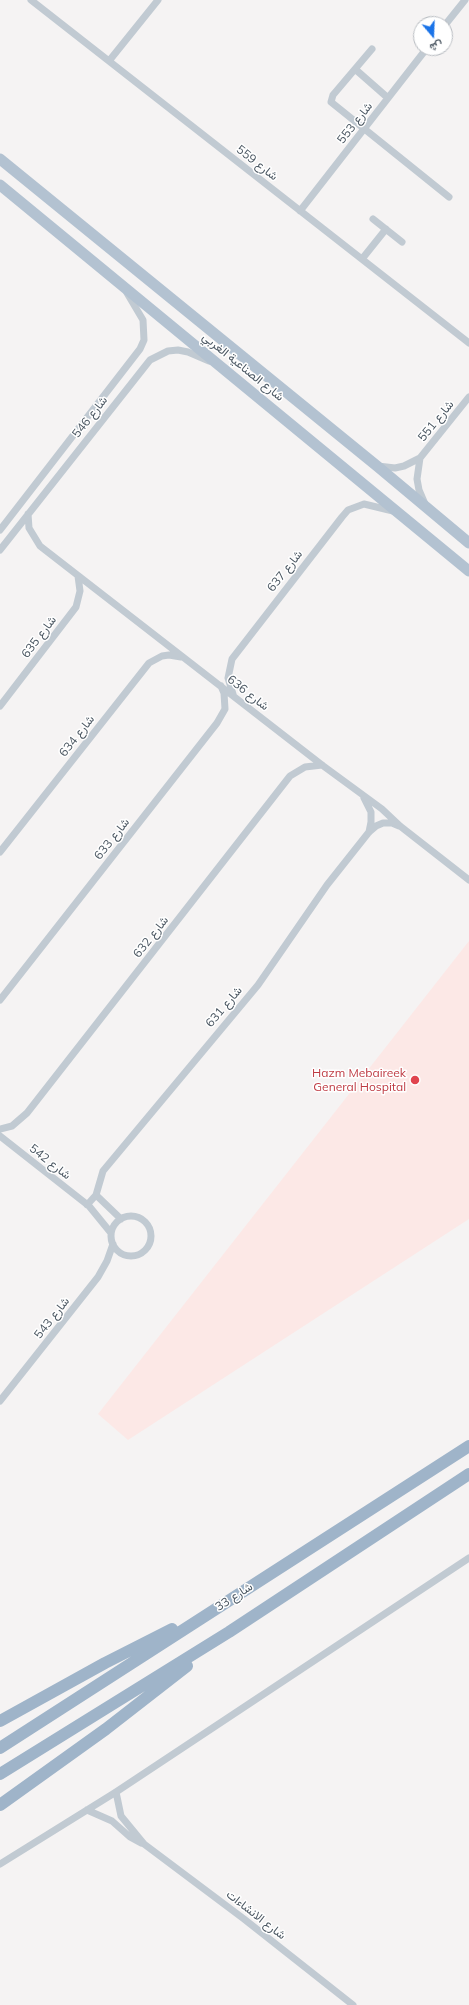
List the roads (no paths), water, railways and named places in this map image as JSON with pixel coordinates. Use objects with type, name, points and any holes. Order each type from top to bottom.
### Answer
[{"type":"highway","name":"شارع 33","points":[[0,1748],[469,1446]]},
{"type":"highway","points":[[0,1774],[230,1632],[469,1474]]},
{"type":"highway","points":[[0,1721],[117,1656],[217,1608]]},
{"type":"highway","points":[[0,1805],[117,1721],[230,1632]]},
{"type":"main road","name":"شارع الصناعية الغربي","points":[[0,159],[377,466],[469,543]]},
{"type":"main road","name":"شارع الصناعية الغربي","points":[[0,185],[5,192],[223,367],[469,571]]},
{"type":"street","name":"شارع 559","points":[[31,0],[469,343]]},
{"type":"street","points":[[109,61],[158,0]]},
{"type":"street","points":[[452,16],[464,0]]},
{"type":"street","points":[[372,49],[333,95],[331,102],[449,197]]},
{"type":"street","name":"شارع 553","points":[[300,211],[421,56]]},
{"type":"street","points":[[355,70],[388,98]]},
{"type":"street","points":[[373,218],[402,242]]},
{"type":"street","points":[[362,259],[386,229]]},
{"type":"street","name":"شارع 546","points":[[0,530],[140,350],[144,340],[143,320],[120,283]]},
{"type":"street","name":"شارع 546","points":[[0,550],[150,360],[168,351],[178,350],[188,352],[223,367]]},
{"type":"street","name":"شارع 551","points":[[377,466],[390,468],[404,466],[420,458],[469,397]]},
{"type":"street","name":"شارع 551","points":[[420,458],[417,480],[419,490],[428,510]]},
{"type":"street","name":"شارع 637","points":[[234,696],[228,678],[232,659],[342,517],[356,506],[364,504],[399,513]]},
{"type":"street","name":"شارع 636","points":[[28,514],[29,528],[35,541],[322,765],[382,809],[400,826],[469,880]]},
{"type":"street","name":"شارع 635","points":[[0,706],[76,607],[80,591],[78,576]]},
{"type":"street","name":"شارع 634","points":[[0,852],[149,663],[162,656],[176,655],[183,657]]},
{"type":"street","name":"شارع 633","points":[[0,1000],[218,723],[224,709],[225,701],[221,686]]},
{"type":"street","name":"شارع 632","points":[[0,1129],[12,1126],[27,1113],[290,776],[305,767],[322,765]]},
{"type":"street","points":[[361,795],[371,812],[369,832]]},
{"type":"street","name":"شارع 631","points":[[96,1195],[103,1171],[258,985],[327,885],[369,832],[376,826],[383,823],[392,823],[400,826]]},
{"type":"street","name":"شارع 542","points":[[0,1136],[87,1205],[111,1233]]},
{"type":"street","points":[[87,1205],[96,1195],[121,1218]]},
{"type":"street","points":[[135,1216],[145,1221],[151,1231],[150,1243],[143,1252],[132,1256],[120,1253],[113,1244],[111,1233],[113,1226],[121,1218],[135,1216]]},
{"type":"street","name":"شارع 543","points":[[0,1402],[98,1277],[107,1261],[113,1244]]},
{"type":"street","points":[[0,1864],[116,1792],[469,1558]]},
{"type":"street","name":"شارع الانشاءات","points":[[116,1792],[121,1816],[144,1844]]},
{"type":"street","name":"شارع الانشاءات","points":[[87,1810],[112,1821],[130,1837],[144,1844],[244,1919],[353,2005]]},
{"type":"place","name":"Hazm Mebaireek General Hospital","points":[[415,1080]]}]
